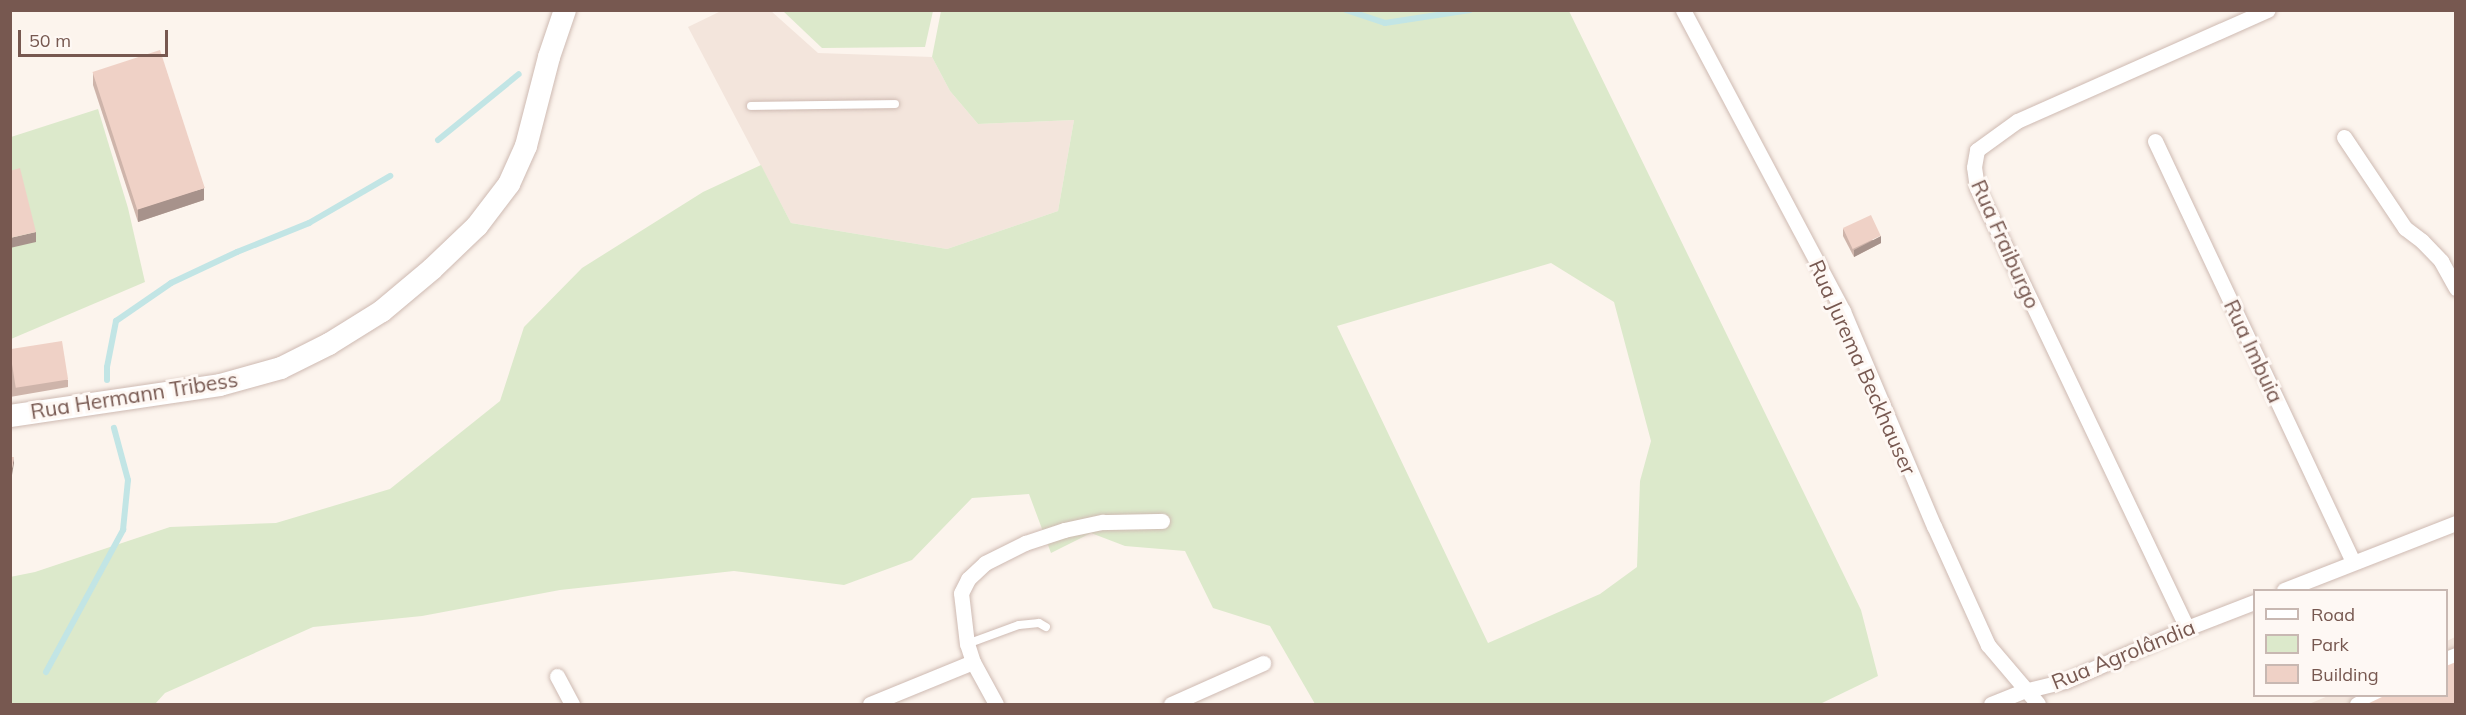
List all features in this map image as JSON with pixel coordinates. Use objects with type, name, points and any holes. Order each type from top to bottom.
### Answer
[{"type":"main road","name":"Rua Hermann Tribess","points":[[10,416],[220,385],[281,368],[330,344],[382,311],[432,269],[477,226],[509,184],[526,146],[549,57],[565,10]]},
{"type":"street","name":"Rua Jurema Beckhauser","points":[[1683,10],[1843,311],[1934,526],[1988,645],[2038,705]]},
{"type":"street","name":"Rua Fraiburgo","points":[[2187,628],[1977,188],[1974,167],[1977,150],[2017,121],[2267,10]]},
{"type":"street","points":[[2344,136],[2405,228],[2422,240],[2441,261],[2456,288]]},
{"type":"street","name":"Rua Imbuia","points":[[2155,141],[2353,561]]},
{"type":"street","points":[[996,705],[973,662],[967,644],[961,592],[968,579],[985,563],[1025,543],[1064,530],[1103,522],[1162,521]]},
{"type":"street","points":[[2289,589],[2353,561],[2456,523]]},
{"type":"street","name":"Rua Agrolândia","points":[[1991,705],[2024,691],[2066,681],[2187,628],[2253,602]]},
{"type":"street","points":[[870,705],[973,662]]},
{"type":"street","points":[[1171,705],[1263,663]]},
{"type":"street","points":[[557,676],[572,705]]},
{"type":"street","points":[[2357,705],[2373,697]]},
{"type":"lane","points":[[751,106],[895,104]]},
{"type":"lane","points":[[967,644],[1019,625],[1039,623],[1046,627]]},
{"type":"shaded area","points":[[721,11],[771,11],[818,53],[932,57],[950,91],[978,124],[1074,120],[1058,211],[947,249],[791,223],[688,27]]},
{"type":"shaded area","points":[[2455,637],[2455,704],[2309,704],[2326,697],[2448,697],[2448,640]]},
{"type":"green space","points":[[783,11],[933,11],[925,47],[822,48]]},
{"type":"green space","points":[[941,11],[1569,11],[1861,610],[1878,676],[1820,704],[1315,704],[1270,626],[1213,608],[1185,551],[1125,546],[1091,533],[1051,553],[1029,494],[972,498],[912,560],[844,585],[734,571],[560,590],[422,616],[313,627],[165,693],[155,704],[11,704],[10,577],[35,572],[170,527],[276,523],[390,489],[500,401],[524,327],[582,268],[703,192],[761,165],[791,223],[947,249],[1058,211],[1074,120],[978,124],[950,91],[932,57]],"holes":[[[1551,263],[1614,302],[1651,441],[1640,481],[1637,567],[1600,594],[1488,643],[1337,326]]]},
{"type":"green space","points":[[98,109],[128,208],[145,282],[11,339],[11,137]]},
{"type":"building","points":[[160,50],[205,188],[137,210],[92,72]]},
{"type":"building","points":[[20,168],[36,232],[10,238],[10,171]]},
{"type":"building","points":[[1871,215],[1881,236],[1853,249],[1843,228]]},
{"type":"building","points":[[62,341],[68,380],[16,388],[10,349]]},
{"type":"building","points":[[10,457],[14,457],[10,480]]},
{"type":"building","points":[[2456,662],[2456,705],[2365,705],[2382,697],[2448,697],[2448,665]]},
{"type":"waterway","points":[[1346,10],[1385,23],[1470,10]]},
{"type":"waterway","points":[[438,140],[519,74]]},
{"type":"waterway","points":[[107,380],[107,367],[116,321],[171,283],[237,252],[309,223],[390,176]]},
{"type":"waterway","points":[[46,672],[123,530],[128,480],[114,428]]}]
